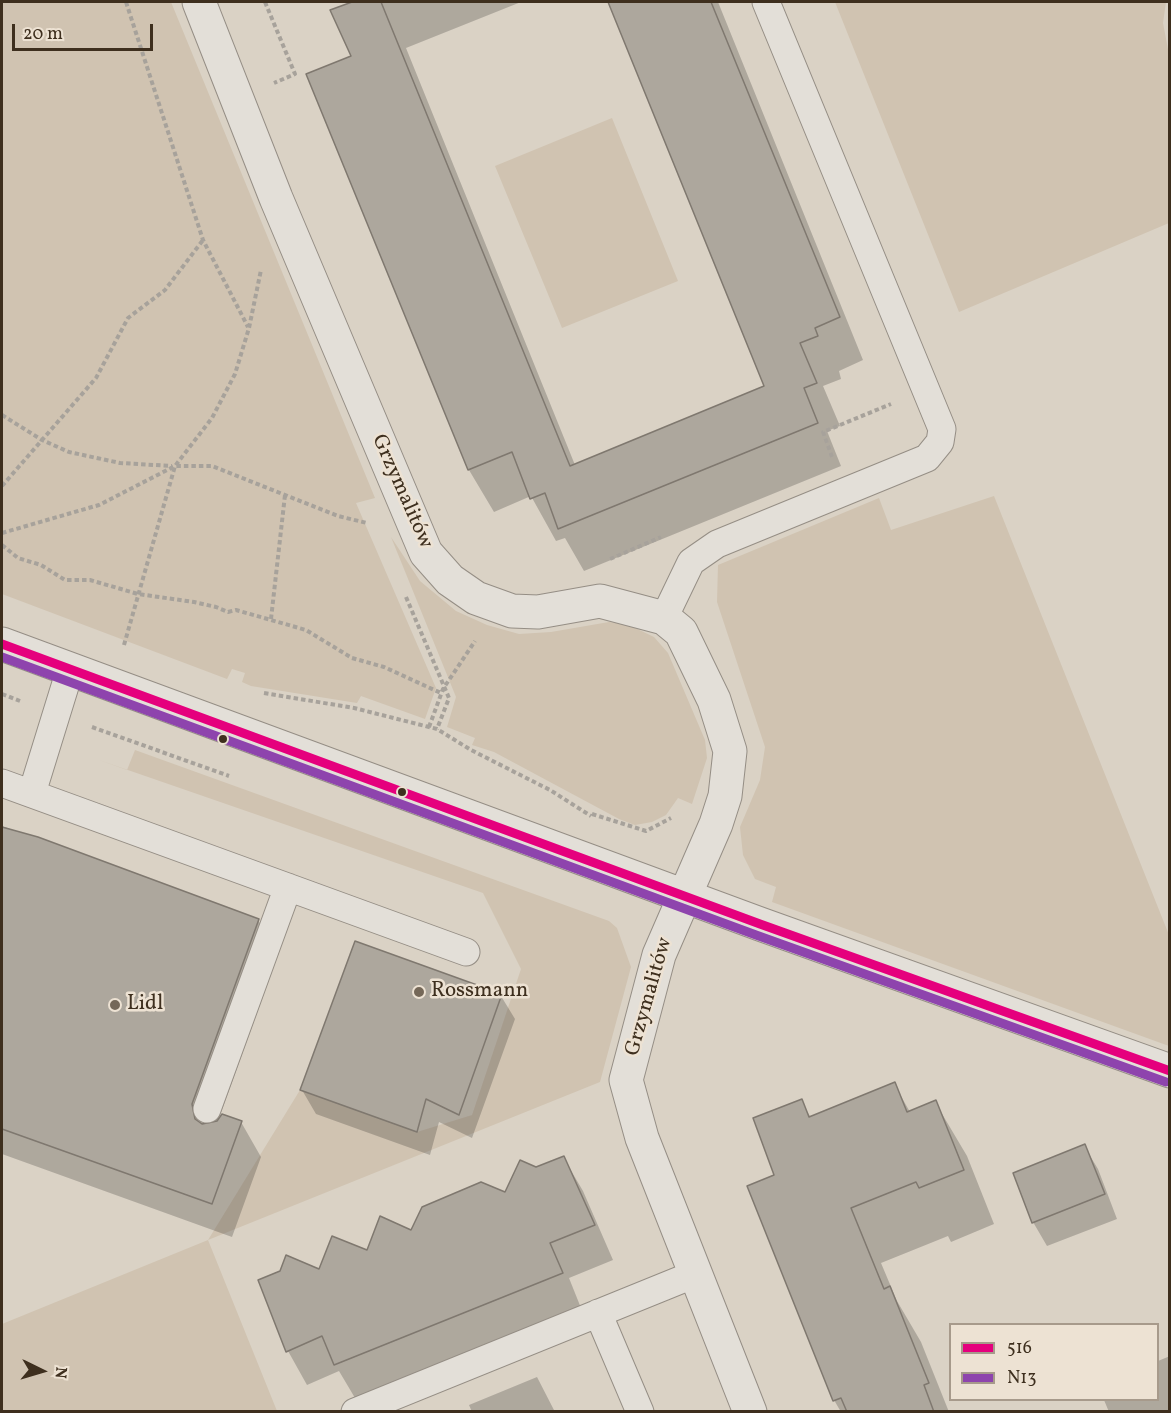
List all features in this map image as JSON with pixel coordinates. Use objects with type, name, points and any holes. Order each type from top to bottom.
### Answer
[{"type":"street","name":"Grzymalitów","points":[[199,2],[280,209],[426,553],[450,579],[476,598],[512,610],[538,612],[600,601],[664,618],[681,632],[714,700],[730,751],[725,796],[716,824],[658,955],[626,1080],[642,1138],[750,1412]]},
{"type":"street","points":[[2,644],[585,860],[1170,1071]]},
{"type":"lane","points":[[664,618],[691,562],[717,544],[927,458],[940,442],[942,429],[766,2]]},
{"type":"lane","points":[[32,793],[70,670]]},
{"type":"lane","points":[[2,783],[466,952]]},
{"type":"lane","points":[[207,1109],[288,887]]},
{"type":"lane","points":[[355,1412],[695,1274]]},
{"type":"lane","points":[[598,1312],[640,1412]]},
{"type":"path","points":[[126,2],[203,240],[249,328]]},
{"type":"path","points":[[265,2],[294,74],[273,84]]},
{"type":"path","points":[[2,486],[96,378],[128,318],[165,290],[203,240]]},
{"type":"path","points":[[122,651],[175,466],[217,409],[235,374],[249,328],[262,263]]},
{"type":"path","points":[[835,465],[823,432],[925,390]]},
{"type":"path","points":[[2,415],[42,440],[69,452],[120,464],[212,466],[338,516],[378,525]]},
{"type":"path","points":[[2,533],[99,505],[175,466]]},
{"type":"path","points":[[271,619],[285,495]]},
{"type":"path","points":[[602,562],[667,535]]},
{"type":"path","points":[[2,545],[18,558],[40,565],[64,580],[90,580],[138,594],[216,606],[228,612],[236,610],[306,630],[352,658],[384,667],[442,691],[449,698],[437,729]]},
{"type":"path","points":[[404,591],[442,691]]},
{"type":"path","points":[[429,727],[442,691],[463,657],[502,607]]},
{"type":"path","points":[[252,692],[354,708],[437,729],[591,814],[585,860]]},
{"type":"shaded area","points":[[2,2],[171,2],[375,498],[356,503],[436,688],[425,719],[361,696],[357,703],[251,686],[242,682],[245,673],[232,669],[227,679],[2,594]]},
{"type":"shaded area","points":[[835,2],[1166,2],[1163,23],[1170,60],[1169,223],[959,312]]},
{"type":"shaded area","points":[[612,118],[678,281],[562,328],[495,166]]},
{"type":"shaded area","points":[[994,496],[1169,935],[1169,1046],[772,902],[776,887],[755,879],[743,855],[740,827],[760,780],[765,747],[717,602],[718,565],[879,498],[891,530]]},
{"type":"shaded area","points":[[391,537],[420,581],[456,611],[487,625],[519,634],[551,632],[609,622],[627,624],[654,637],[668,653],[705,740],[707,758],[692,804],[678,798],[666,815],[652,822],[635,825],[619,819],[494,752],[472,745],[475,738],[447,727],[456,697]]},
{"type":"shaded area","points":[[135,750],[609,921],[617,928],[631,967],[600,1082],[208,1240],[300,1090],[417,1132],[472,1115],[521,969],[483,893],[127,770]]},
{"type":"shaded area","points":[[208,1240],[277,1411],[2,1411],[2,1324]]},
{"type":"building","points":[[352,2],[381,2],[570,466],[764,386],[608,2],[711,2],[840,317],[815,328],[818,336],[800,343],[817,383],[804,388],[818,423],[558,529],[545,493],[530,499],[512,452],[468,470],[306,74],[351,56],[330,10]]},
{"type":"building","name":"Lidl","points":[[2,827],[38,837],[259,919],[192,1104],[195,1119],[202,1124],[217,1121],[222,1114],[242,1121],[212,1204],[2,1129]]},
{"type":"building","points":[[355,941],[502,994],[459,1115],[426,1099],[417,1132],[300,1090]]},
{"type":"building","points":[[895,1082],[907,1112],[936,1100],[964,1170],[919,1188],[916,1182],[851,1208],[884,1289],[890,1286],[929,1383],[924,1385],[934,1412],[847,1412],[841,1398],[833,1401],[747,1186],[774,1175],[753,1118],[802,1099],[809,1117]]},
{"type":"building","points":[[1085,1144],[1105,1194],[1032,1223],[1013,1173]]},
{"type":"building","points":[[564,1156],[595,1225],[550,1243],[563,1273],[334,1365],[322,1336],[286,1352],[258,1280],[280,1271],[286,1255],[319,1269],[332,1236],[367,1250],[380,1216],[411,1230],[422,1207],[481,1182],[505,1192],[520,1160],[536,1167]]},
{"type":"transit line","name":"516","points":[[2,644],[760,924],[1170,1071]]},
{"type":"transit line","name":"N13","points":[[2,657],[756,935],[1166,1082]]},
{"type":"place","name":"Rossmann","points":[[419,992]]},
{"type":"place","name":"Lidl","points":[[115,1005]]}]
